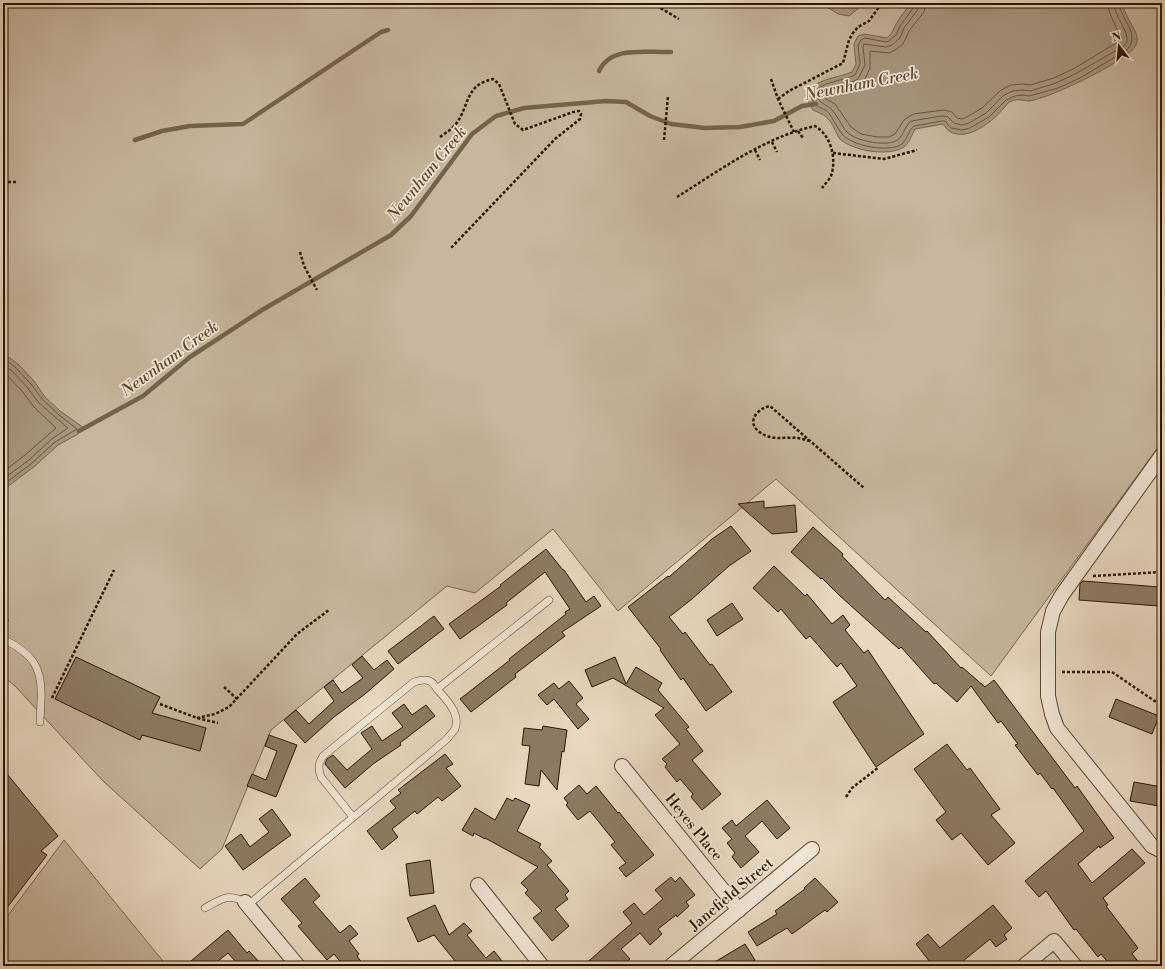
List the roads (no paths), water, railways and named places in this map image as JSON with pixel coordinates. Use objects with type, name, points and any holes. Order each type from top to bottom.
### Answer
[{"type":"street","points":[[1162,455],[1062,595],[1053,611],[1048,632],[1048,696],[1057,728],[1152,846],[1162,851]]},
{"type":"street","name":"Heyes Place","points":[[622,766],[739,910]]},
{"type":"street","name":"Janefield Street","points":[[671,966],[812,849]]},
{"type":"street","points":[[478,885],[542,966]]},
{"type":"street","points":[[246,904],[298,966]]},
{"type":"street","points":[[1024,966],[1054,941],[1075,966]]},
{"type":"lane","points":[[437,688],[549,600]]},
{"type":"lane","points":[[3,639],[29,655],[38,669],[41,683],[40,722]]},
{"type":"lane","points":[[205,908],[227,897],[235,897],[246,904],[353,817],[447,739],[455,729],[455,712],[434,683],[428,680],[414,682],[323,756],[319,763],[318,769],[321,777],[353,817]]},
{"type":"water","points":[[821,3],[865,3],[849,16],[838,14]]},
{"type":"water","points":[[912,3],[1122,3],[1136,32],[1137,42],[1131,51],[1121,59],[1077,83],[1031,101],[1011,101],[985,125],[970,133],[956,134],[948,130],[943,124],[915,129],[906,146],[889,152],[870,151],[845,143],[839,138],[831,122],[821,113],[813,110],[805,95],[810,89],[821,82],[852,72],[856,64],[854,44],[858,36],[864,34],[887,38],[901,16]]},
{"type":"water","points":[[3,353],[18,364],[34,381],[45,397],[60,411],[84,428],[78,434],[58,445],[35,466],[3,490]]},
{"type":"waterway","points":[[135,140],[162,131],[190,126],[243,124],[381,32],[388,30]]},
{"type":"waterway","points":[[599,71],[612,57],[621,54],[630,52],[671,52]]},
{"type":"waterway","name":"Newnham Creek","points":[[79,431],[143,396],[190,357],[262,310],[391,235],[411,216],[472,134],[496,116],[524,108],[606,101],[626,102],[650,116],[671,124],[705,128],[740,127],[774,121],[802,106],[816,104]]}]
